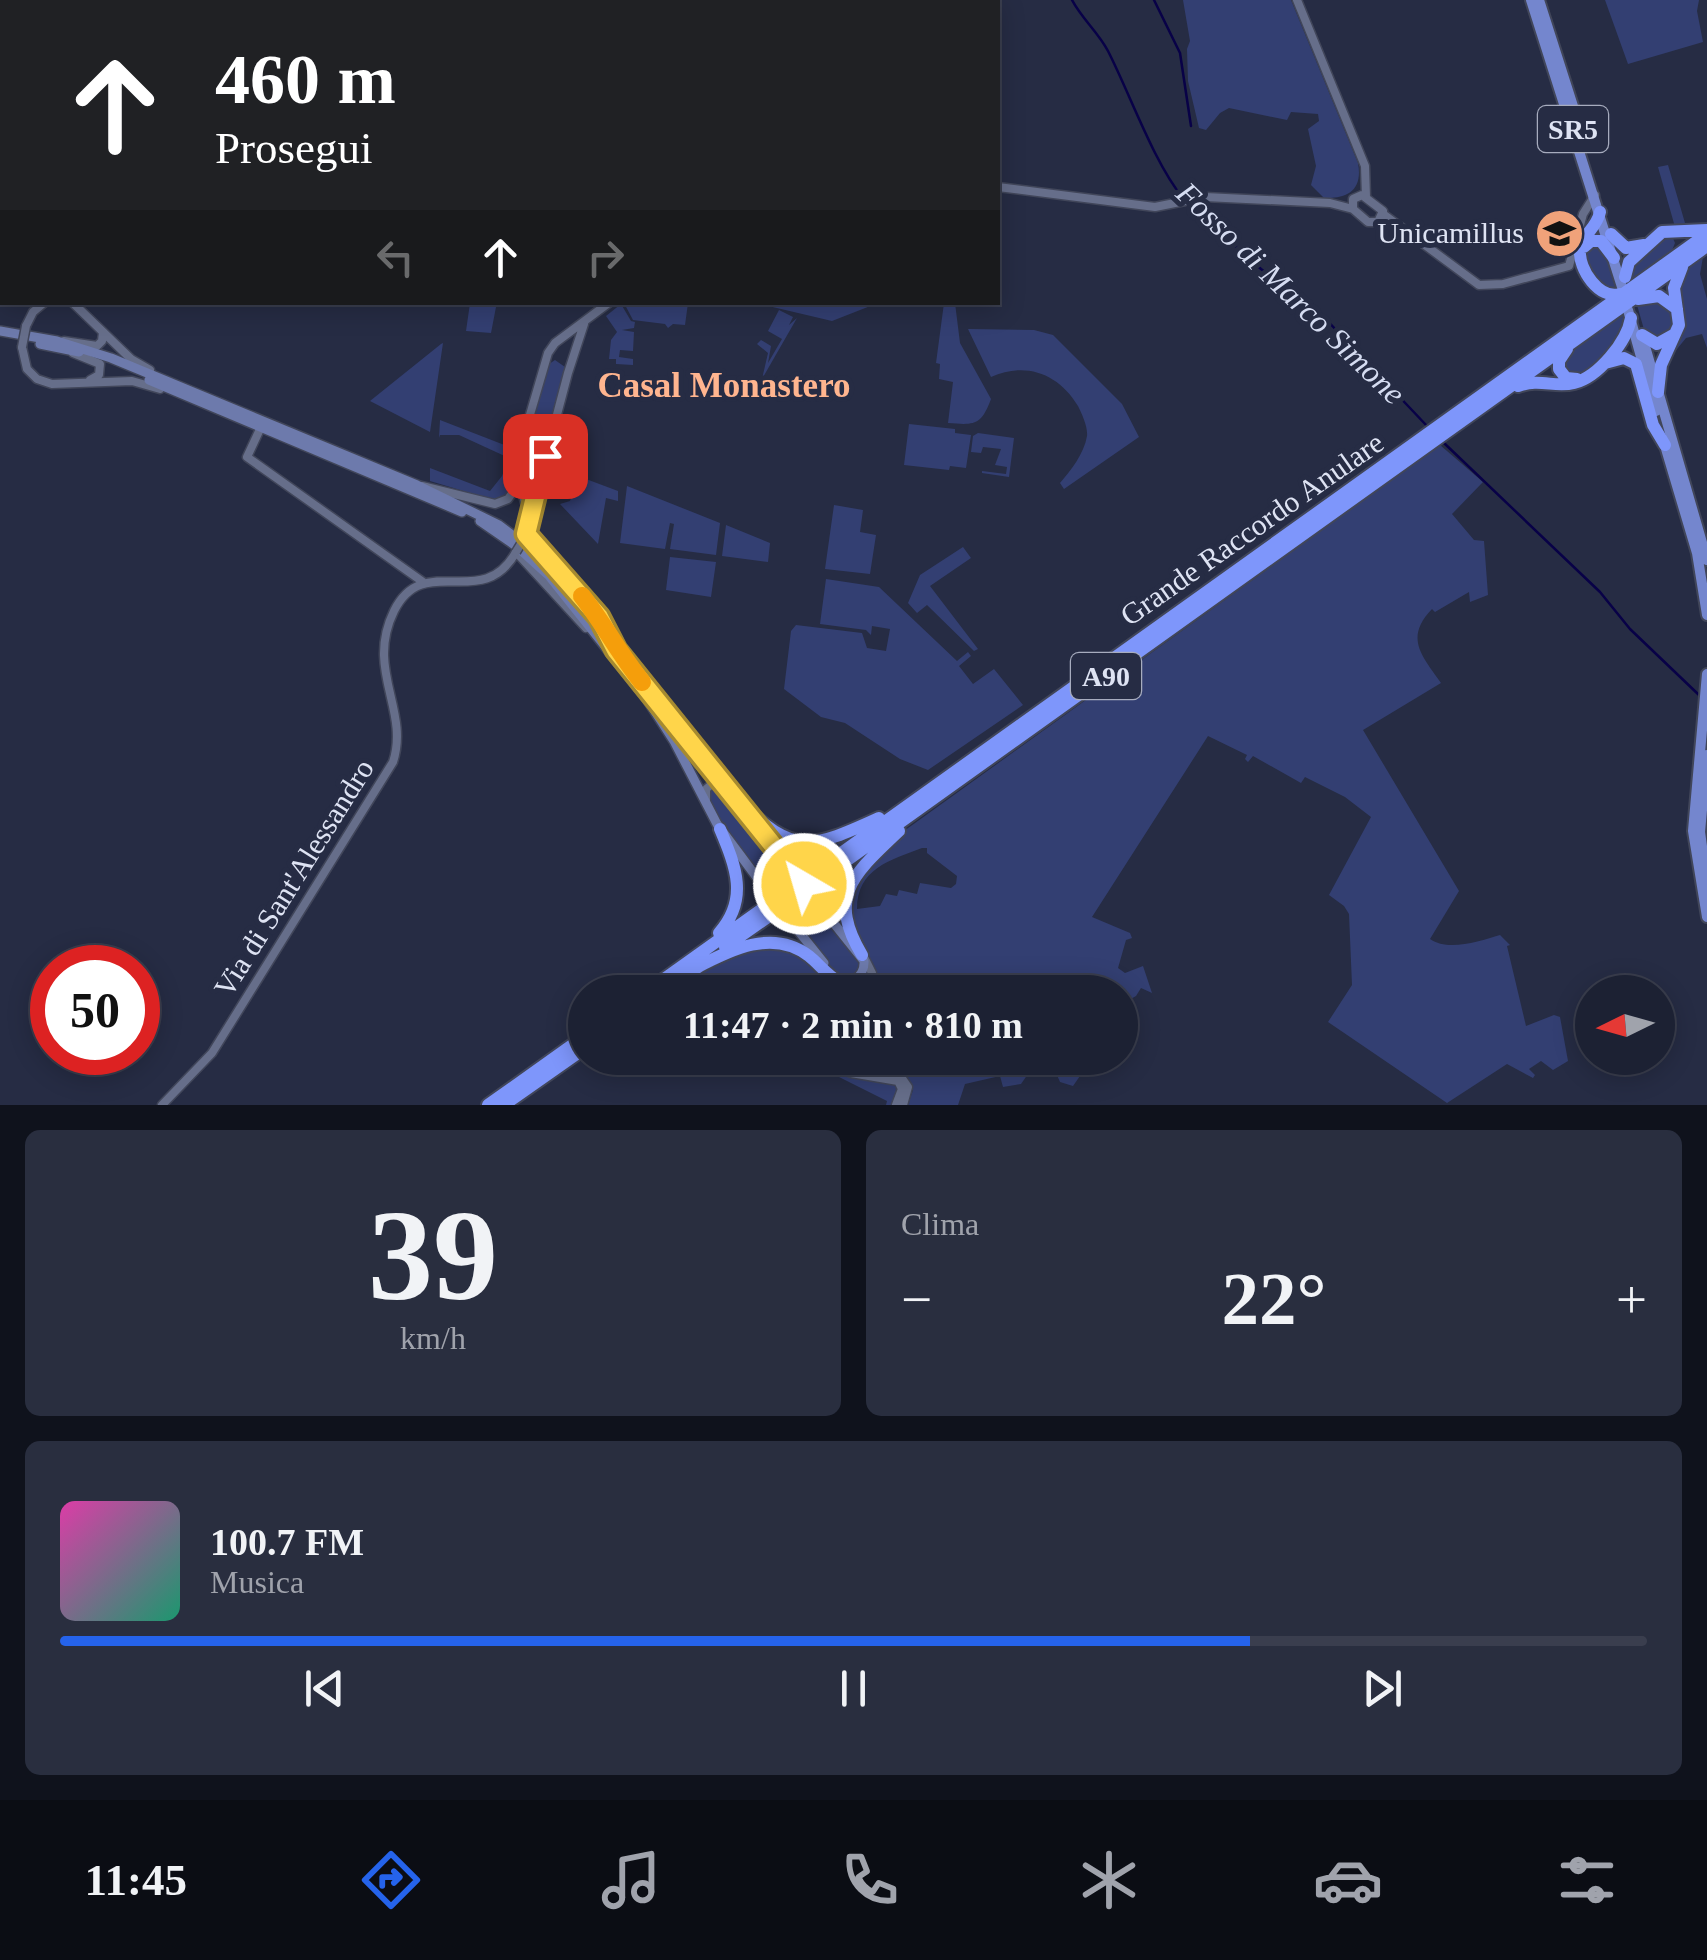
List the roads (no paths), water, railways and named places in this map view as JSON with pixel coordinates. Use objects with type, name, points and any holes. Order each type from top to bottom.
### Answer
[{"type":"highway","points":[[1585,321],[1597,301],[1580,254],[1600,212]]},
{"type":"highway","points":[[1506,390],[1536,380],[1574,383],[1594,371],[1621,344],[1629,296],[1628,262],[1662,232],[1707,232]]},
{"type":"highway","points":[[1662,232],[1672,234],[1678,242],[1675,254],[1664,265]]},
{"type":"highway","name":"Grande Raccordo Anulare","points":[[682,975],[1426,441],[1570,344],[1707,232]]},
{"type":"highway","points":[[1611,234],[1626,248],[1646,244]]},
{"type":"highway","points":[[1580,254],[1587,243],[1596,240],[1605,243],[1614,258]]},
{"type":"highway","name":"Grande Raccordo Anulare","points":[[1442,430],[1585,321],[1707,246]]},
{"type":"highway","points":[[1658,392],[1659,370],[1676,332],[1679,313],[1674,285],[1686,261]]},
{"type":"highway","points":[[1594,285],[1610,297],[1659,296],[1670,301],[1679,313]]},
{"type":"highway","points":[[1642,335],[1658,344],[1676,332]]},
{"type":"highway","points":[[1570,344],[1559,361],[1561,374],[1571,380],[1621,358],[1636,364],[1654,425],[1666,448]]},
{"type":"highway","points":[[738,801],[776,835],[806,842],[828,840],[913,808]]},
{"type":"highway","points":[[862,955],[845,922],[849,888],[913,808]]},
{"type":"highway","points":[[698,961],[728,922],[738,898],[738,875],[720,829]]},
{"type":"highway","points":[[698,961],[762,942],[796,949],[827,975]]},
{"type":"highway","name":"Grande Raccordo Anulare","points":[[675,975],[698,961]]},
{"type":"highway","points":[[488,1105],[568,1048]]},
{"type":"highway","points":[[504,1105],[568,1060]]},
{"type":"main road","name":"SR5","points":[[1530,0],[1629,296],[1666,448]]},
{"type":"main road","points":[[1539,0],[1707,560]]},
{"type":"main road","points":[[0,334],[88,349],[483,523],[534,562],[659,716],[720,829],[830,975]]},
{"type":"main road","points":[[189,394],[416,484],[466,507],[518,538],[565,584],[862,955],[864,966],[860,975]]},
{"type":"main road","points":[[1666,448],[1697,553],[1707,615]]},
{"type":"main road","points":[[1704,886],[1693,831],[1706,680]]},
{"type":"main road","points":[[1707,754],[1700,832],[1707,916]]},
{"type":"street","points":[[1297,0],[1364,163],[1366,197],[1470,281],[1491,286],[1569,266],[1583,214],[1595,195]]},
{"type":"street","points":[[1354,202],[1365,179]]},
{"type":"street","points":[[1000,186],[1151,206],[1193,198],[1336,204],[1366,197]]},
{"type":"street","points":[[1354,202],[1371,223],[1378,222],[1383,214]]},
{"type":"street","points":[[42,305],[31,315],[22,346],[27,368],[38,378],[52,384],[132,381],[189,394]]},
{"type":"street","points":[[76,305],[135,362],[189,394]]},
{"type":"street","points":[[606,305],[555,342],[548,353],[516,466],[528,530],[599,617],[616,650]]},
{"type":"street","points":[[261,427],[247,457],[423,582],[479,582],[496,577],[508,565],[528,530],[563,389],[587,320]]},
{"type":"street","points":[[58,344],[97,346],[104,337],[101,328]]},
{"type":"street","points":[[58,344],[100,364],[98,376],[82,382]]},
{"type":"street","points":[[416,484],[495,504],[508,499],[520,482]]},
{"type":"street","points":[[516,552],[598,638]]},
{"type":"street","points":[[508,565],[529,564]]},
{"type":"street","name":"Via di Sant'Alessandro","points":[[162,1105],[212,1053],[393,762],[398,736],[382,661],[383,646],[395,609],[403,597],[423,582]]},
{"type":"street","points":[[710,813],[707,788],[718,783],[728,788]]},
{"type":"street","points":[[862,955],[872,975]]},
{"type":"street","points":[[862,1075],[902,1081]]},
{"type":"street","points":[[895,1075],[902,1081]]},
{"type":"street","points":[[900,1105],[902,1081]]},
{"type":"waterway","name":"Fosso di Marco Simone","points":[[1072,0],[1108,51],[1152,147],[1183,198]]},
{"type":"waterway","points":[[1154,0],[1180,53],[1191,126]]},
{"type":"waterway","name":"Fosso di Marco Simone","points":[[1189,204],[1261,269],[1321,314],[1427,426]]},
{"type":"waterway","name":"Fosso di Marco Simone","points":[[1444,443],[1600,592],[1630,629],[1699,695]]},
{"type":"place","name":"Unicamillus","points":[[1559,233]]},
{"type":"district","name":"Casal Monastero","points":[[724,385]]}]
